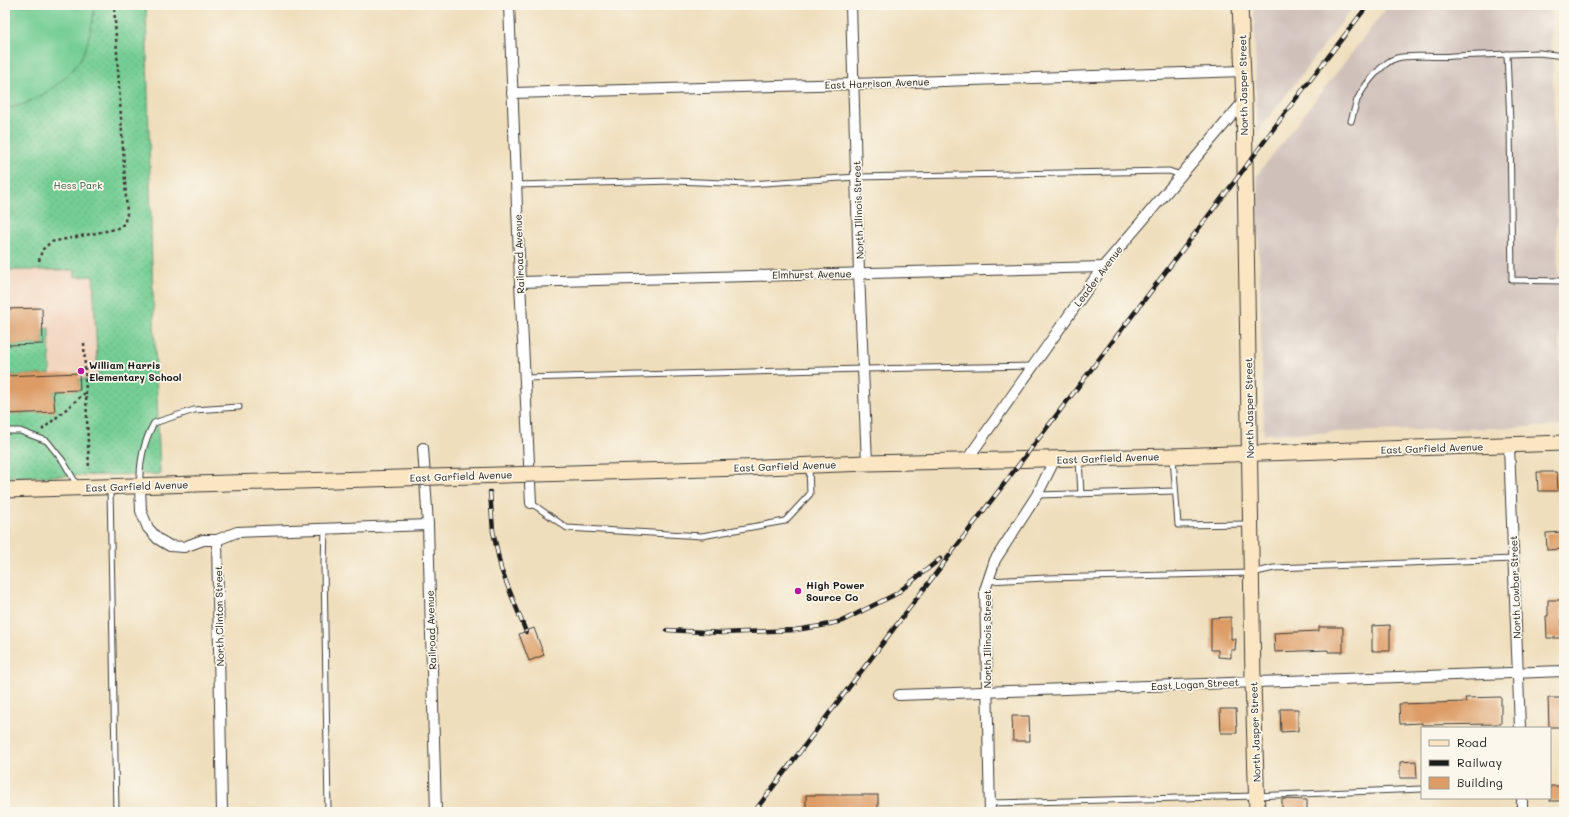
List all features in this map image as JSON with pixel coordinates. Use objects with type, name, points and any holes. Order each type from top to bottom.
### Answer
[{"type":"street","name":"Railroad Avenue","points":[[509,5],[524,378],[531,504]]},
{"type":"street","name":"North Illinois Street","points":[[851,5],[859,273],[867,463]]},
{"type":"street","name":"North Jasper Street","points":[[1240,5],[1244,101],[1253,681],[1257,812]]},
{"type":"street","name":"East Harrison Avenue","points":[[512,94],[1243,71]]},
{"type":"street","name":"Leader Avenue","points":[[966,461],[1103,267],[1244,101]]},
{"type":"street","name":"Elmhurst Avenue","points":[[520,282],[1103,267]]},
{"type":"street","name":"East Garfield Avenue","points":[[5,490],[867,463],[1249,454],[1564,443]]},
{"type":"street","name":"North Lowbar Street","points":[[1509,446],[1520,727]]},
{"type":"street","name":"Railroad Avenue","points":[[423,448],[428,525],[436,812]]},
{"type":"street","name":"North Illinois Street","points":[[990,808],[985,590],[995,560],[1037,495],[1055,459]]},
{"type":"street","points":[[140,486],[142,511],[148,528],[158,539],[170,546],[184,547],[203,540],[217,540],[237,532],[428,525]]},
{"type":"street","name":"North Clinton Street","points":[[217,540],[222,812]]},
{"type":"street","name":"East Logan Street","points":[[899,695],[987,693],[1253,681],[1564,671]]},
{"type":"street","points":[[1522,799],[1522,812]]},
{"type":"lane","points":[[1351,121],[1358,99],[1373,76],[1384,63],[1397,58],[1439,58],[1452,56],[1539,53],[1564,56]]},
{"type":"lane","points":[[1507,54],[1510,123],[1512,280],[1564,281]]},
{"type":"lane","points":[[516,185],[674,181],[750,184],[857,177],[1169,170],[1181,175]]},
{"type":"lane","points":[[524,378],[863,368],[1033,366]]},
{"type":"lane","points":[[140,486],[142,452],[147,436],[154,423],[194,410],[240,406]]},
{"type":"lane","points":[[5,431],[20,431],[47,441],[63,461],[78,488]]},
{"type":"lane","points":[[1172,456],[1178,525],[1251,524]]},
{"type":"lane","points":[[1079,459],[1081,494]]},
{"type":"lane","points":[[531,504],[567,528],[702,536],[785,521],[810,494],[809,465]]},
{"type":"lane","points":[[110,487],[116,812]]},
{"type":"lane","points":[[1037,495],[1175,491]]},
{"type":"lane","points":[[325,528],[324,589],[328,812]]},
{"type":"lane","points":[[988,581],[1046,578],[1252,573],[1274,568],[1514,559]]},
{"type":"lane","points":[[990,808],[1421,789]]},
{"type":"path","points":[[39,261],[42,250],[51,242],[116,229],[124,224],[127,214],[114,5]]},
{"type":"path","points":[[84,343],[89,468]]},
{"type":"path","points":[[42,430],[86,392]]},
{"type":"shaded area","points":[[1254,5],[1355,5],[1257,133]]},
{"type":"shaded area","points":[[1389,5],[1551,5],[1562,426],[1264,434],[1257,175]]},
{"type":"shaded area","name":"William Harris Elementary School","points":[[152,266],[160,474],[5,477],[5,268]]},
{"type":"green space","name":"Hess Park","points":[[5,5],[146,5],[152,266],[160,474],[5,477],[5,414],[55,411],[53,391],[80,390],[79,379],[98,379],[93,276],[75,277],[75,270],[5,270]]},
{"type":"green space","points":[[5,5],[95,5],[87,45],[76,65],[59,83],[38,97],[16,107],[5,109]]},
{"type":"green space","points":[[49,328],[50,374],[5,376],[5,345],[43,344],[43,329]]},
{"type":"building","points":[[42,308],[43,344],[5,345],[5,309]]},
{"type":"building","points":[[79,373],[80,390],[53,391],[55,412],[5,414],[5,376]]},
{"type":"building","points":[[1537,472],[1557,472],[1558,491],[1538,491]]},
{"type":"building","points":[[1563,532],[1564,549],[1547,550],[1546,533]]},
{"type":"building","points":[[1548,600],[1561,600],[1562,638],[1547,638],[1546,616],[1548,616]]},
{"type":"building","points":[[1231,617],[1231,639],[1236,639],[1235,650],[1231,650],[1231,658],[1218,657],[1218,650],[1211,650],[1211,618]]},
{"type":"building","points":[[1390,625],[1390,651],[1372,651],[1372,626]]},
{"type":"building","points":[[1319,627],[1343,627],[1343,652],[1328,652],[1328,650],[1275,652],[1274,633],[1319,631]]},
{"type":"building","points":[[534,628],[544,655],[529,661],[519,634]]},
{"type":"building","points":[[1501,697],[1501,724],[1400,724],[1399,704],[1466,702],[1465,698]]},
{"type":"building","points":[[1548,698],[1564,698],[1564,727],[1549,727]]},
{"type":"building","points":[[1220,709],[1236,709],[1237,733],[1221,733]]},
{"type":"building","points":[[1280,709],[1298,709],[1298,731],[1281,732]]},
{"type":"building","points":[[1012,716],[1029,716],[1030,741],[1013,741]]},
{"type":"building","points":[[1416,761],[1417,778],[1400,778],[1400,762]]},
{"type":"building","points":[[1551,786],[1564,786],[1564,801],[1550,801]]},
{"type":"building","points":[[806,795],[878,795],[878,812],[806,812]]},
{"type":"building","points":[[1282,799],[1307,800],[1307,812],[1282,812]]},
{"type":"railway","points":[[754,812],[1368,5]]},
{"type":"railway","points":[[490,492],[493,531],[501,569],[526,632]]},
{"type":"railway","points":[[667,630],[722,633],[795,630],[842,621],[896,594],[940,559]]},
{"type":"place","name":"William Harris Elementary School","points":[[81,371]]},
{"type":"place","name":"High Power Source Co","points":[[798,591]]}]
